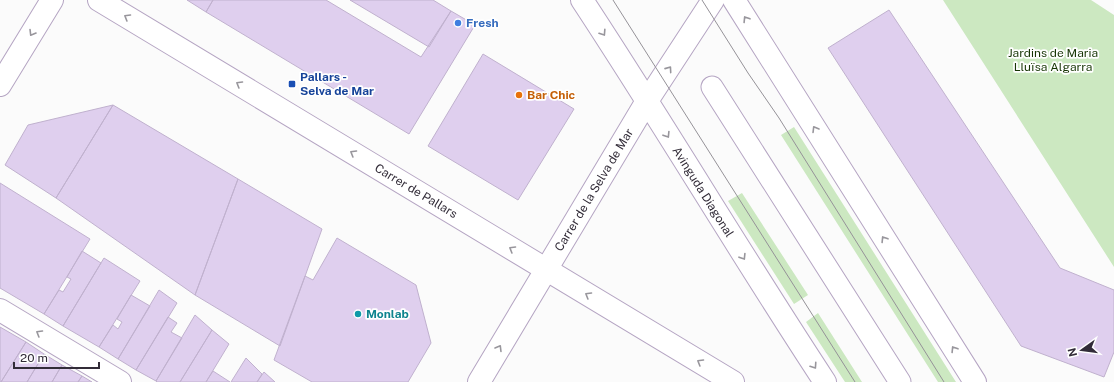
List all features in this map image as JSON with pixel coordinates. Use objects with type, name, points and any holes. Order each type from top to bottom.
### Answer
[{"type":"street","points":[[0,85],[52,0]]},
{"type":"street","name":"Carrer de Pallars","points":[[99,0],[733,382]]},
{"type":"street","name":"Avinguda Diagonal","points":[[582,0],[647,101],[768,296],[825,382]]},
{"type":"street","name":"Carrer de la Selva de Mar","points":[[479,382],[545,269],[647,101],[713,0]]},
{"type":"street","points":[[734,0],[975,382]]},
{"type":"street","points":[[712,87],[900,382]]},
{"type":"street","points":[[0,310],[120,382]]},
{"type":"green space","name":"Jardins de Maria Lluïsa Algarra","points":[[943,0],[1091,0],[1114,15],[1114,267]]},
{"type":"green space","points":[[794,127],[956,382],[938,382],[781,135]]},
{"type":"green space","points":[[742,193],[808,295],[794,304],[728,201]]},
{"type":"green space","points":[[818,313],[862,382],[845,382],[806,322]]},
{"type":"building","points":[[187,0],[213,0],[206,12]]},
{"type":"building","points":[[213,0],[326,0],[421,57],[451,11],[475,25],[409,134],[206,12]]},
{"type":"building","points":[[350,0],[433,0],[451,11],[429,47]]},
{"type":"building","points":[[889,10],[1060,268],[1114,290],[1114,352],[1104,377],[1021,346],[828,48]]},
{"type":"building","points":[[483,54],[574,109],[518,200],[428,146]]},
{"type":"building","points":[[113,105],[238,179],[195,295],[56,198]]},
{"type":"building","points":[[113,105],[56,198],[5,165],[28,125]]},
{"type":"building","points":[[238,179],[322,229],[280,346],[195,295]]},
{"type":"building","points":[[0,183],[90,239],[44,314],[0,288]]},
{"type":"building","name":"Monlab","points":[[337,238],[416,285],[431,343],[408,382],[312,382],[274,360],[305,276],[313,280]]},
{"type":"building","points":[[82,251],[101,263],[63,326],[44,314],[59,290],[63,292],[71,279],[67,277]]},
{"type":"building","points":[[104,258],[140,281],[99,347],[63,326]]},
{"type":"building","points":[[159,290],[177,303],[136,370],[118,359]]},
{"type":"building","points":[[131,295],[150,306],[118,359],[99,347],[113,325],[118,329],[122,322],[117,319]]},
{"type":"building","points":[[195,315],[212,330],[180,382],[157,382],[156,381]]},
{"type":"building","points":[[168,317],[177,323],[171,332],[182,338],[156,381],[136,370]]},
{"type":"building","points":[[0,327],[26,342],[1,382],[0,382]]},
{"type":"building","points":[[212,330],[229,344],[206,382],[180,382]]},
{"type":"building","points":[[26,342],[44,354],[27,382],[1,382]]},
{"type":"building","points":[[44,354],[62,365],[52,382],[27,382]]},
{"type":"building","points":[[246,358],[262,374],[257,382],[231,382]]},
{"type":"building","points":[[62,365],[82,376],[78,382],[52,382]]},
{"type":"building","points":[[213,371],[230,382],[206,382]]},
{"type":"building","points":[[264,372],[275,382],[257,382]]},
{"type":"building","points":[[82,376],[92,382],[78,382]]},
{"type":"tram line","points":[[613,0],[855,382]]},
{"type":"tram line","points":[[702,0],[748,73],[779,118],[944,382]]},
{"type":"place","name":"Fresh","points":[[458,23]]},
{"type":"place","name":"Pallars - Selva de Mar","points":[[292,84]]},
{"type":"place","name":"Bar Chic","points":[[519,95]]},
{"type":"place","name":"Monlab","points":[[358,314]]}]
